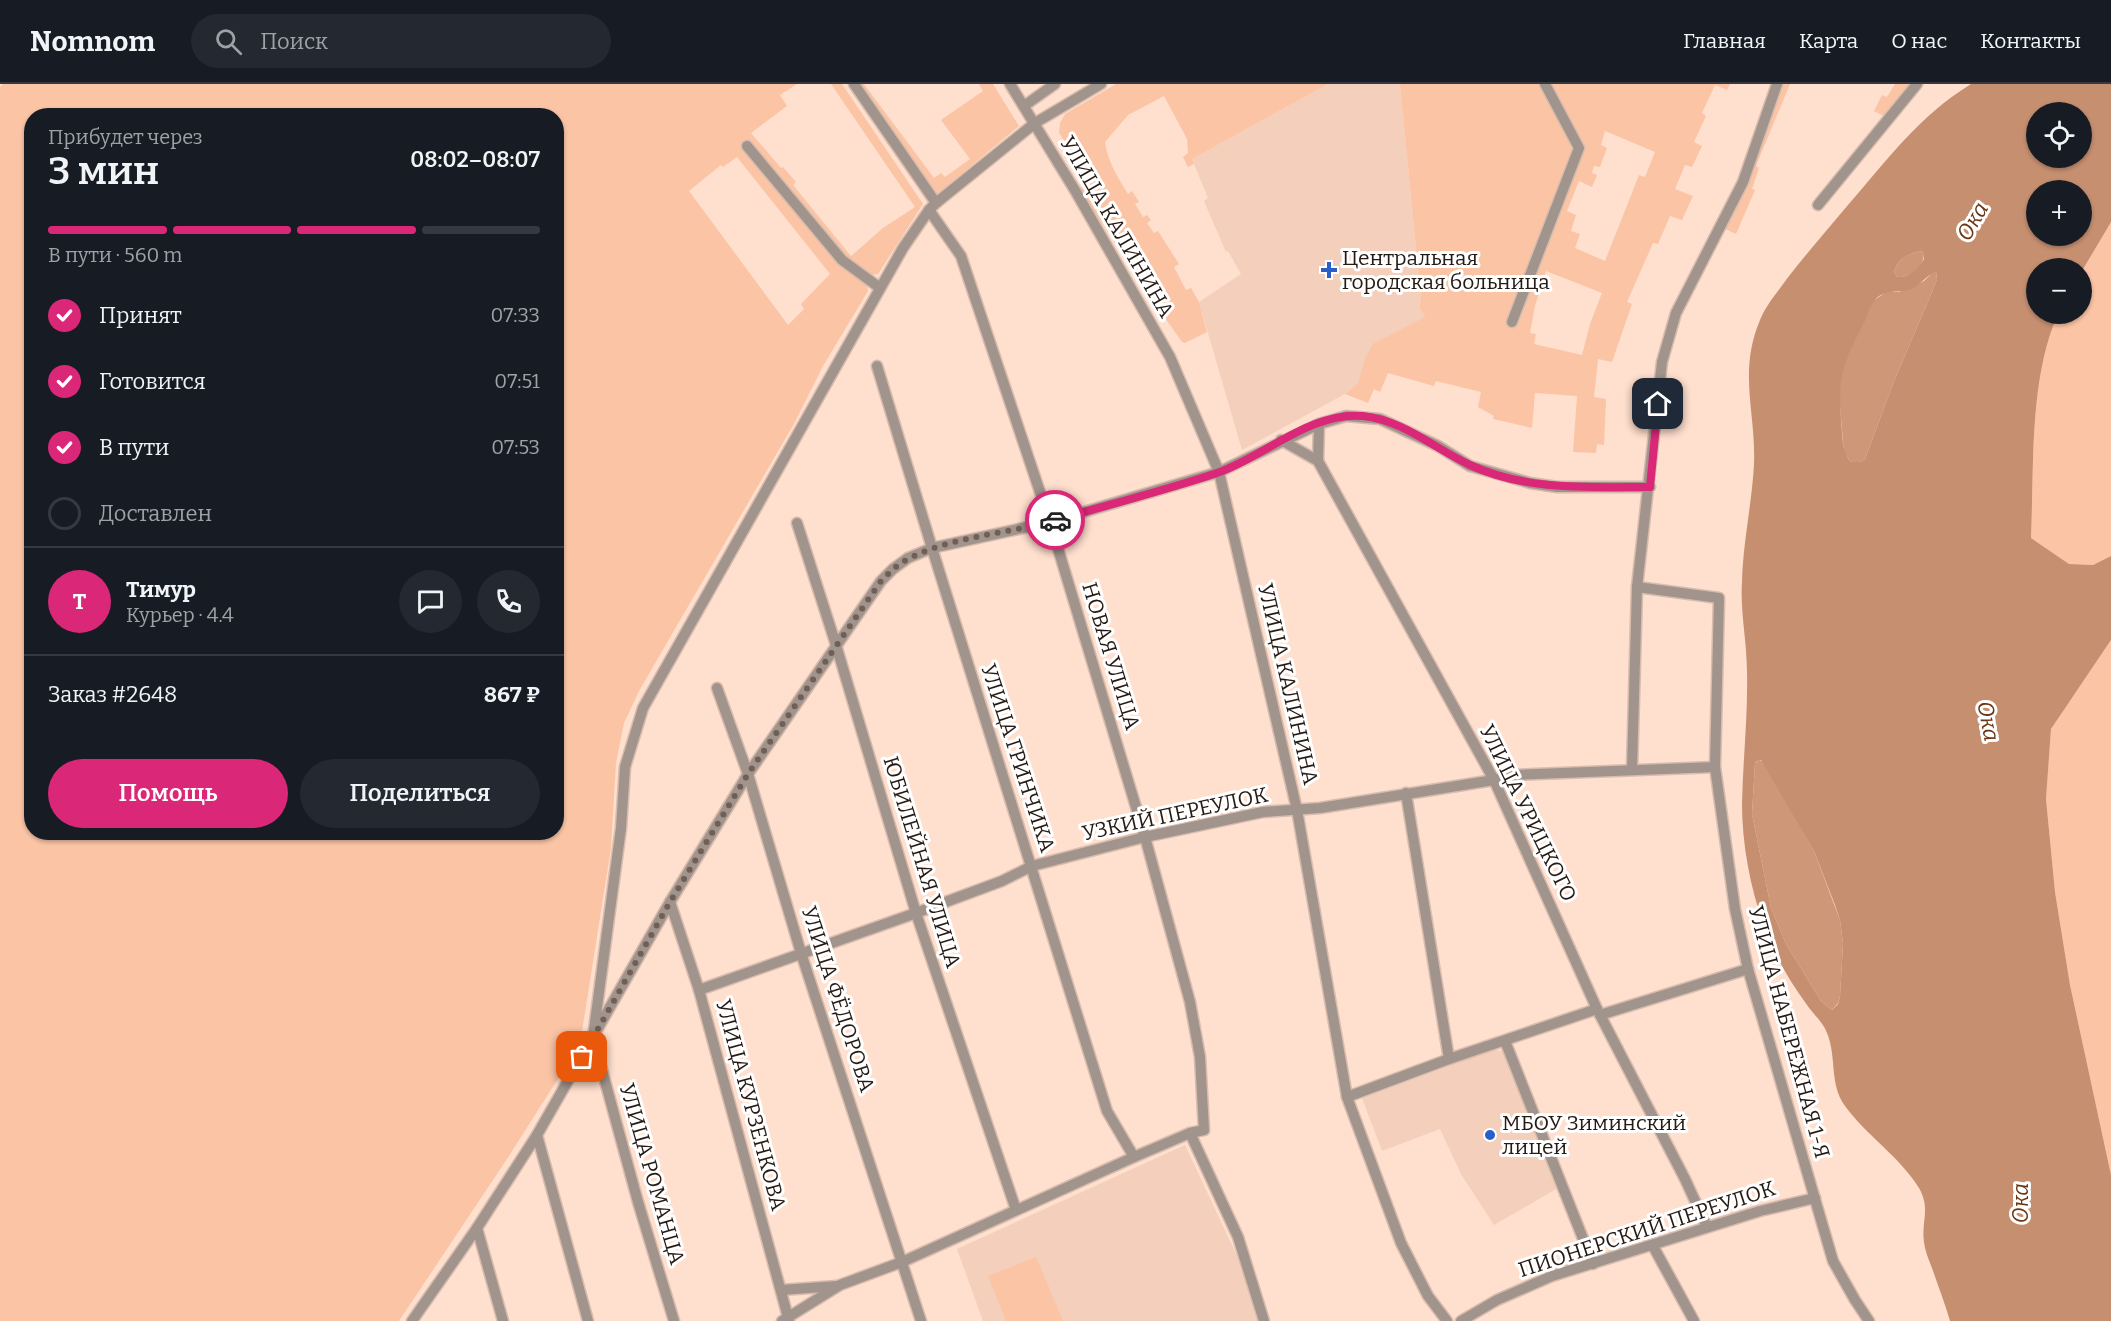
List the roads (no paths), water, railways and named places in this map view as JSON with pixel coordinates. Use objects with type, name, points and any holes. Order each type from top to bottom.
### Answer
[{"type":"street","name":"НОВАЯ УЛИЦА","points":[[854,84],[933,207],[961,256],[1050,522],[1145,837],[1190,1002],[1200,1057],[1204,1130],[1190,1133]]},
{"type":"street","name":"УЛИЦА КАЛИНИНА","points":[[1010,84],[1035,123],[1170,357],[1219,472],[1297,810],[1347,1096],[1401,1243],[1428,1296],[1447,1321]]},
{"type":"street","points":[[1024,106],[1055,84]]},
{"type":"street","points":[[593,1037],[621,828],[625,767],[643,708],[903,248],[933,207],[1035,123],[1101,84]]},
{"type":"street","points":[[1512,322],[1579,148],[1545,84]]},
{"type":"street","points":[[1632,769],[1637,587],[1650,487],[1662,362],[1676,313],[1743,182],[1777,84]]},
{"type":"street","points":[[1818,205],[1917,84]]},
{"type":"street","points":[[747,146],[842,260],[880,288]]},
{"type":"street","name":"УЛИЦА ГРИНЧИКА","points":[[877,366],[1107,1111],[1134,1157]]},
{"type":"street","points":[[411,1321],[477,1228],[537,1135],[670,902],[748,774],[881,581],[908,558],[932,548],[1050,522],[1219,472],[1281,440],[1319,424],[1346,416],[1380,418],[1438,446],[1470,465],[1530,483],[1557,487],[1650,487]]},
{"type":"street","points":[[1281,440],[1318,461],[1319,424]]},
{"type":"street","name":"УЛИЦА УРИЦКОГО","points":[[1318,461],[1494,780],[1599,1012],[1707,1227]]},
{"type":"street","name":"ЮБИЛЕЙНАЯ УЛИЦА","points":[[797,523],[916,913],[1016,1210]]},
{"type":"street","name":"УЛИЦА НАБЕРЕЖНАЯ 1-Я","points":[[1637,587],[1719,598],[1714,767],[1731,885],[1748,969],[1833,1261],[1869,1321]]},
{"type":"street","name":"УЛИЦА ФЁДОРОВА","points":[[717,688],[748,774],[801,953],[921,1321]]},
{"type":"street","name":"УЗКИЙ ПЕРЕУЛОК","points":[[699,990],[1002,881],[1032,866],[1145,837],[1263,812],[1320,808],[1494,780],[1512,775],[1714,767]]},
{"type":"street","points":[[1406,793],[1449,1059]]},
{"type":"street","name":"УЛИЦА КУРЗЕНКОВА","points":[[670,902],[699,990],[781,1290],[786,1320]]},
{"type":"street","points":[[1347,1096],[1505,1041],[1748,969]]},
{"type":"street","name":"УЛИЦА РОМАНЦА","points":[[593,1037],[638,1202],[674,1321]]},
{"type":"street","points":[[1505,1041],[1593,1264]]},
{"type":"street","points":[[786,1320],[840,1285],[902,1262],[1190,1133],[1238,1237],[1264,1321]]},
{"type":"street","points":[[537,1135],[588,1321]]},
{"type":"street","name":"ПИОНЕРСКИЙ ПЕРЕУЛОК","points":[[1461,1321],[1497,1300],[1552,1276],[1760,1211],[1815,1198]]},
{"type":"street","points":[[477,1228],[503,1321]]},
{"type":"street","points":[[1653,1245],[1694,1321]]},
{"type":"street","points":[[781,1290],[840,1285]]},
{"type":"water","name":"Ока","points":[[1971,84],[2111,84],[2111,222],[2090,258],[2026,258],[2026,324],[2054,324],[2042,366],[2038,395],[2033,453],[2031,538],[2069,564],[2093,565],[2111,556],[2111,640],[2051,729],[2046,799],[2055,892],[2070,985],[2111,1175],[2111,1321],[1950,1321],[1927,1255],[1923,1235],[1925,1209],[1923,1195],[1902,1166],[1853,1117],[1840,1098],[1827,1033],[1794,987],[1772,946],[1755,896],[1745,850],[1742,803],[1747,672],[1742,593],[1744,552],[1754,464],[1749,375],[1754,339],[1768,304],[1786,280],[1905,139],[1935,110]],"holes":[[[1923,251],[1924,259],[1919,266],[1913,272],[1897,277],[1894,272],[1898,263],[1909,255]],[[1936,272],[1937,279],[1894,381],[1865,459],[1860,462],[1851,462],[1843,444],[1840,400],[1842,376],[1849,354],[1875,300],[1882,294],[1909,290]],[[1761,760],[1814,851],[1840,920],[1843,944],[1840,996],[1838,1004],[1832,1010],[1821,1001],[1786,944],[1771,908],[1752,814],[1755,763]]]},
{"type":"place","name":"Центральная городская больница","points":[[1329,270]]},
{"type":"place","name":"МБОУ Зиминский лицей","points":[[1490,1135]]}]
